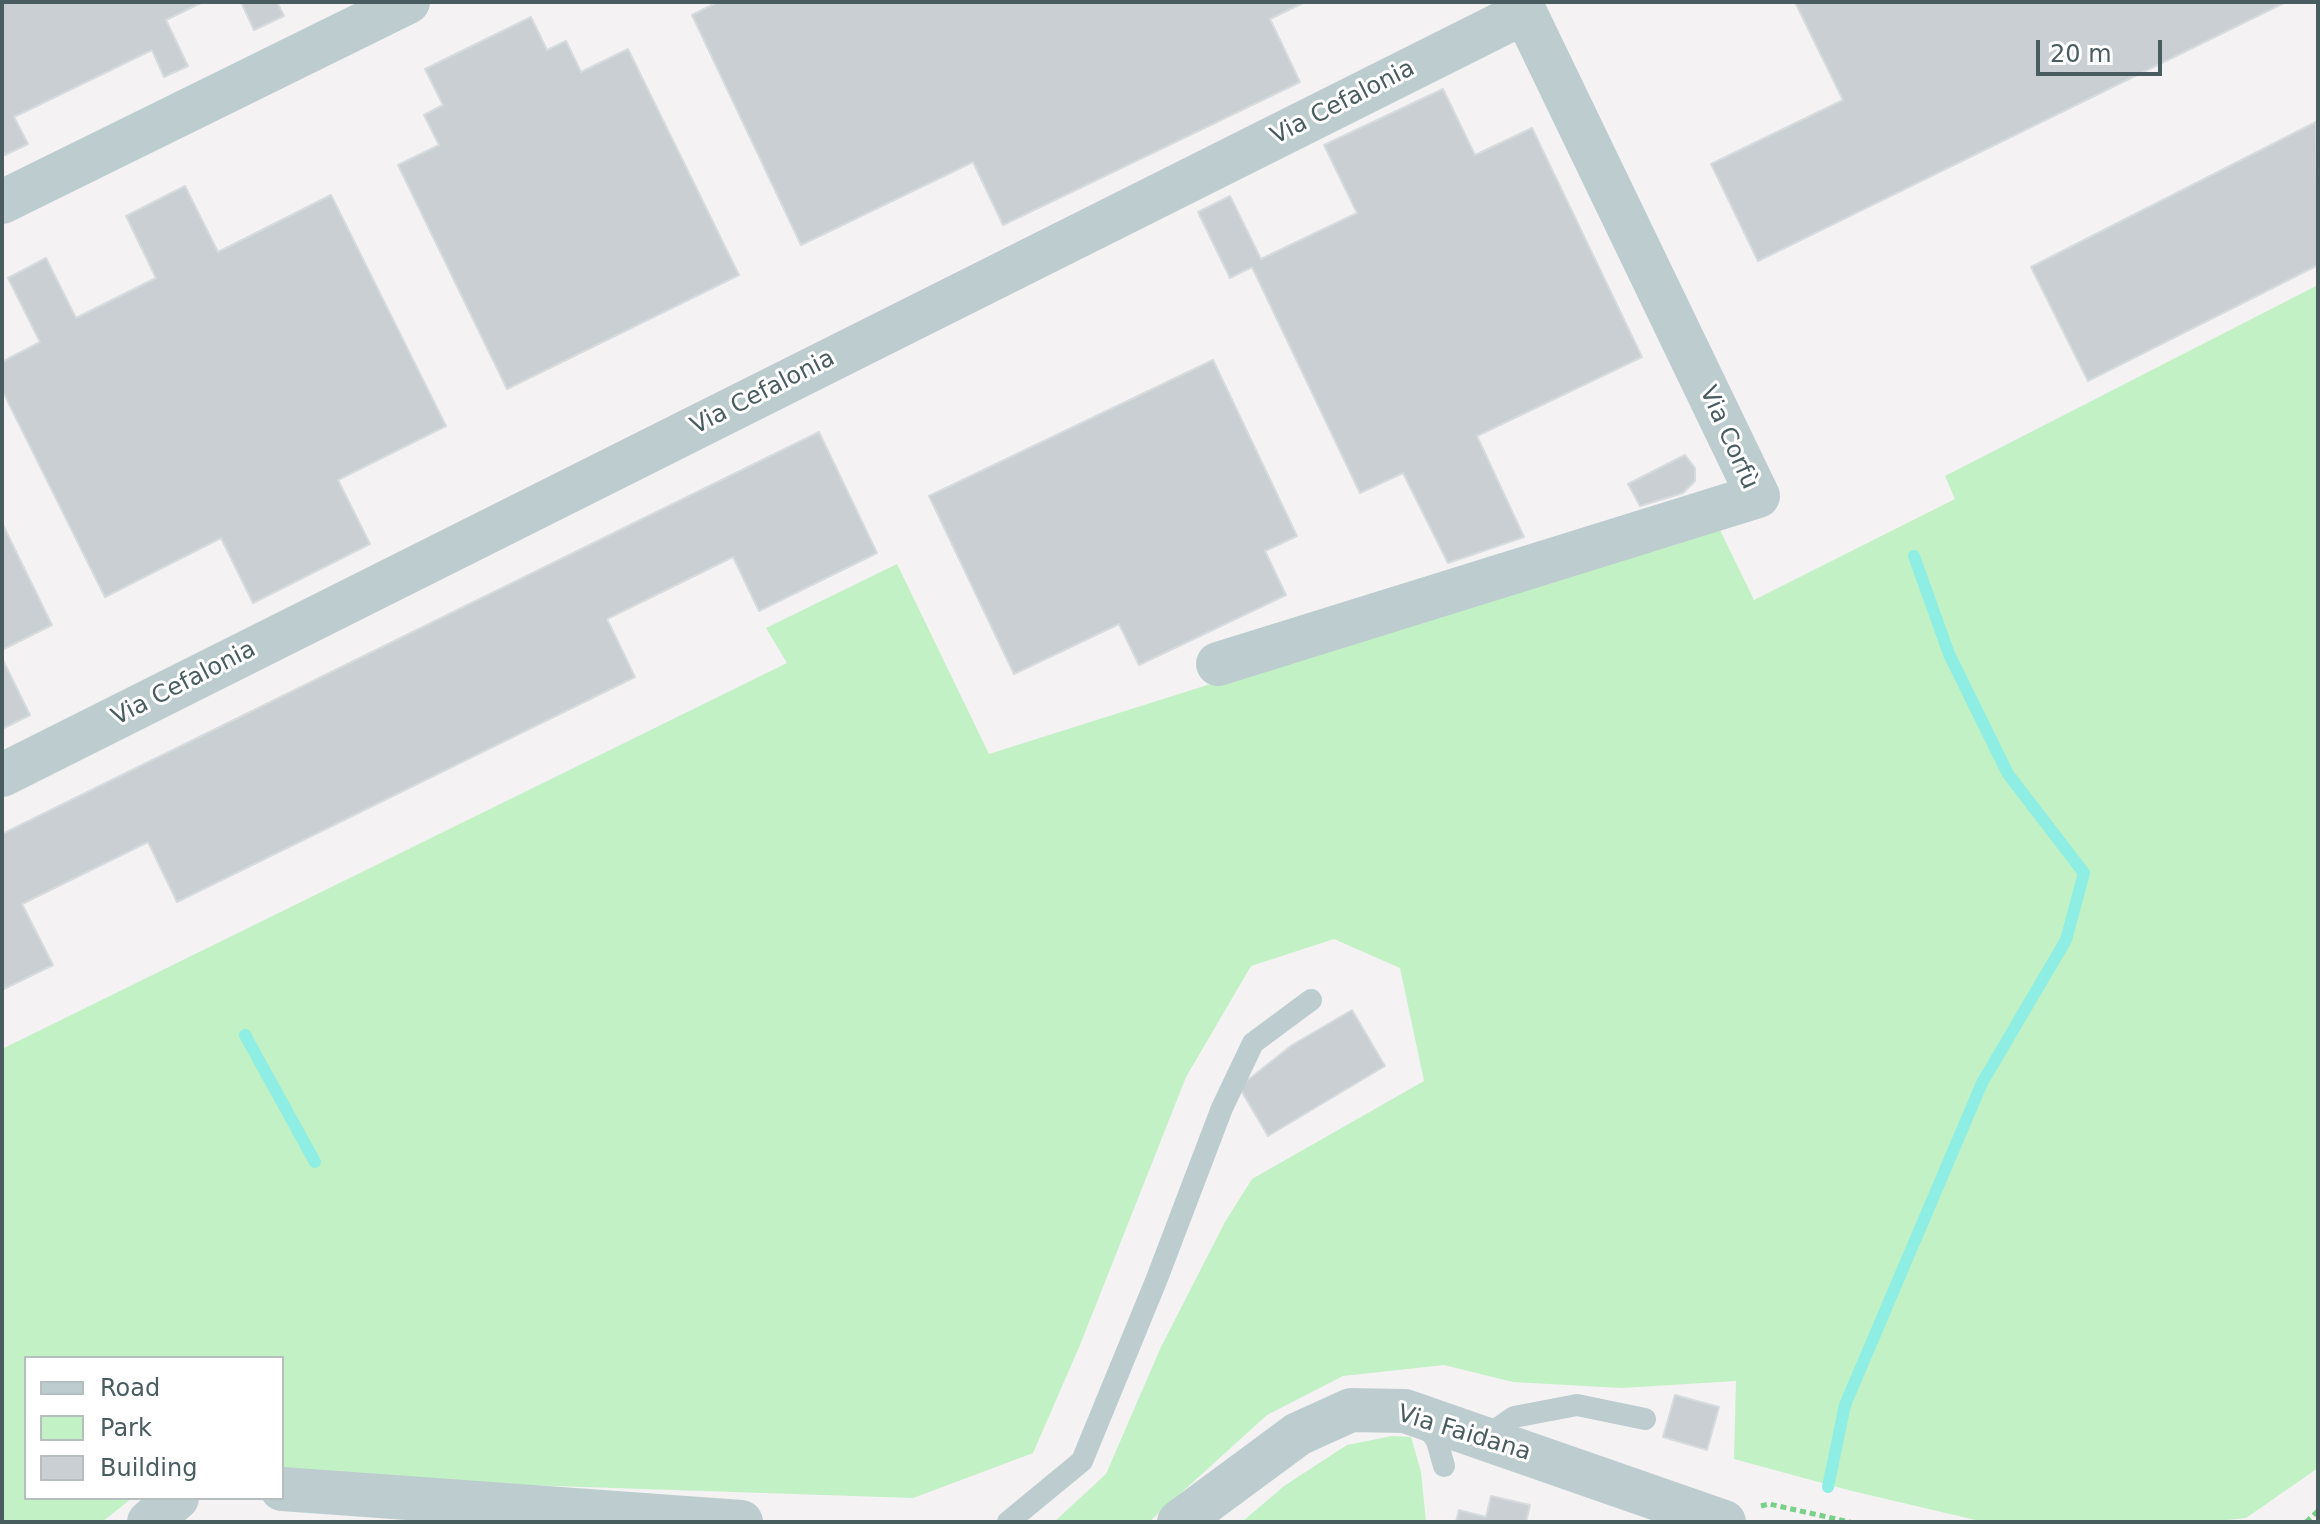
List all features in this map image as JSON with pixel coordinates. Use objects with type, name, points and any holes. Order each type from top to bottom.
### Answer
[{"type":"street","points":[[2,202],[408,2]]},
{"type":"street","name":"Via Corfù","points":[[1218,664],[1758,496],[1522,7]]},
{"type":"street","name":"Via Cefalonia","points":[[2,775],[1522,7]]},
{"type":"street","name":"Via Faidana","points":[[1179,1522],[1215,1507],[1298,1434],[1351,1410],[1405,1411],[1419,1415],[1724,1522]]},
{"type":"street","points":[[284,1489],[741,1522]]},
{"type":"street","points":[[149,1522],[175,1500]]},
{"type":"lane","points":[[1008,1522],[1082,1461],[1156,1281],[1222,1108],[1253,1043],[1311,1000]]},
{"type":"lane","points":[[1484,1438],[1514,1417],[1577,1405],[1645,1419]]},
{"type":"lane","points":[[1419,1415],[1437,1441],[1444,1466]]},
{"type":"path","points":[[1796,1510],[1850,1522]]},
{"type":"path","points":[[2306,1522],[2318,1511]]},
{"type":"green space","points":[[2318,285],[2318,1468],[2246,1518],[2208,1522],[1984,1522],[1734,1459],[1736,1381],[1622,1388],[1513,1382],[1444,1365],[1343,1376],[1267,1415],[1149,1522],[1054,1522],[1106,1474],[1161,1347],[1225,1222],[1252,1179],[1424,1081],[1400,968],[1334,939],[1251,966],[1186,1077],[1080,1345],[1033,1453],[913,1498],[465,1483],[284,1472],[284,1356],[24,1356],[24,1500],[130,1500],[102,1522],[2,1522],[2,1049],[787,663],[766,628],[897,564],[989,754],[1717,524],[1754,600],[1955,499],[1945,476]]},
{"type":"green space","points":[[1392,1436],[1411,1437],[1421,1472],[1426,1522],[1242,1522],[1284,1486],[1347,1445]]},
{"type":"building","points":[[2,2],[203,2],[166,20],[188,66],[164,77],[152,50],[14,117],[28,144],[5,155],[2,149]]},
{"type":"building","points":[[241,2],[277,2],[284,16],[254,30]]},
{"type":"building","points":[[718,2],[1305,2],[1270,19],[1300,82],[1003,225],[973,162],[801,245],[692,15]]},
{"type":"building","points":[[1795,2],[2286,2],[1758,261],[1711,164],[1843,100]]},
{"type":"building","points":[[531,17],[547,50],[566,41],[581,72],[628,49],[739,275],[507,389],[398,165],[439,145],[424,115],[443,105],[425,69]]},
{"type":"building","points":[[1443,89],[1475,155],[1532,128],[1642,357],[1477,436],[1524,537],[1448,563],[1403,473],[1360,493],[1252,267],[1230,278],[1198,212],[1230,196],[1261,259],[1357,213],[1324,145]]},
{"type":"building","points":[[2316,122],[2318,265],[2088,381],[2031,267]]},
{"type":"building","points":[[185,186],[218,252],[331,195],[446,426],[338,480],[370,544],[253,603],[221,538],[105,597],[2,390],[2,362],[40,342],[8,278],[46,258],[76,318],[156,278],[126,216]]},
{"type":"building","points":[[1213,360],[1297,536],[1265,551],[1286,595],[1139,665],[1119,624],[1014,674],[929,496]]},
{"type":"building","points":[[819,432],[877,553],[759,611],[733,557],[607,619],[635,677],[177,902],[148,842],[22,904],[53,965],[2,990],[2,834]]},
{"type":"building","points":[[1685,455],[1695,468],[1695,481],[1683,493],[1640,506],[1628,484]]},
{"type":"building","points":[[2,523],[52,625],[2,650]]},
{"type":"building","points":[[2,658],[30,715],[2,729]]},
{"type":"building","points":[[1352,1010],[1385,1066],[1268,1136],[1239,1087],[1292,1045]]},
{"type":"building","points":[[1675,1395],[1719,1407],[1707,1450],[1663,1437]]},
{"type":"building","points":[[1491,1496],[1530,1505],[1526,1522],[1456,1522],[1459,1510],[1486,1517]]},
{"type":"waterway","points":[[1828,1487],[1845,1405],[1982,1083],[2066,940],[2084,873],[2008,774],[1949,654],[1914,556]]},
{"type":"waterway","points":[[245,1035],[315,1162]]}]
